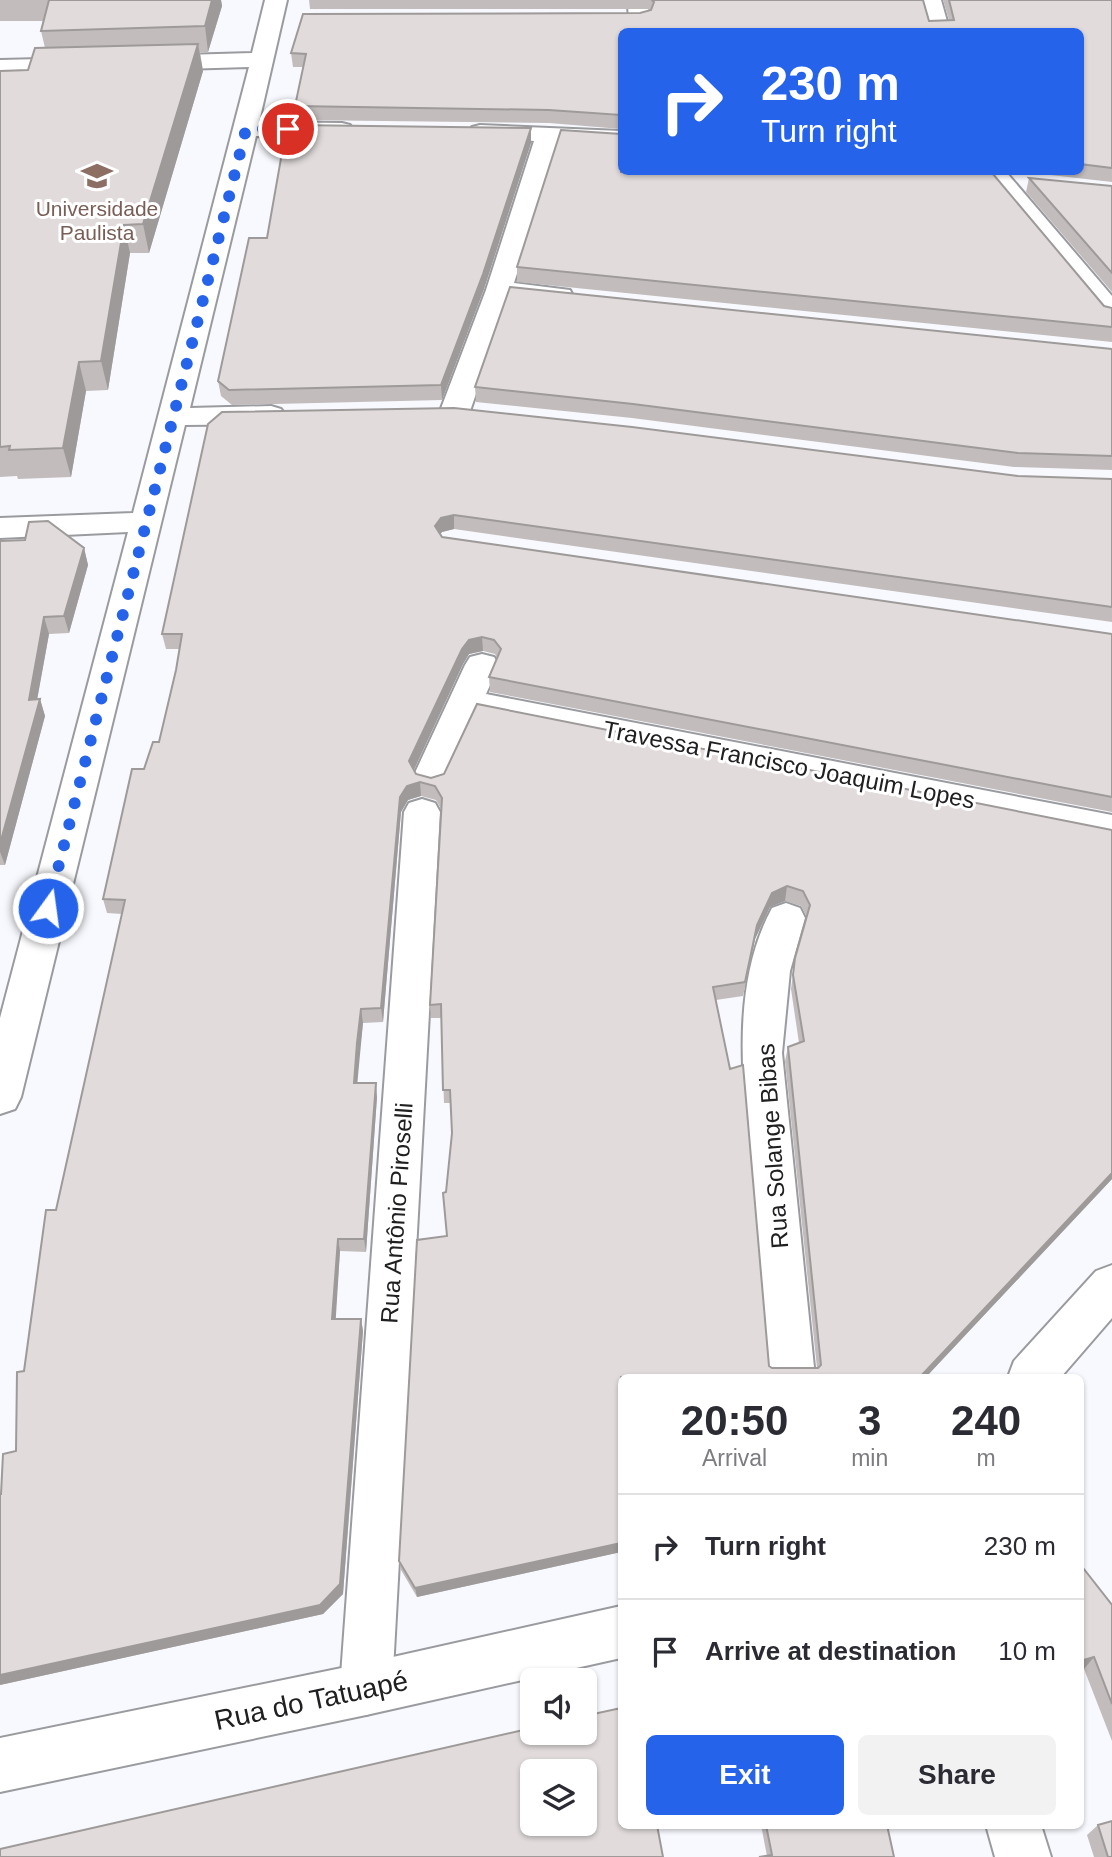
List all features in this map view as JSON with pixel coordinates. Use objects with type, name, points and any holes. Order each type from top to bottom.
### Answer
[{"type":"street","points":[[930,0],[938,28]]},
{"type":"street","points":[[0,1097],[125,611],[144,522],[246,129],[274,9],[298,19]]},
{"type":"street","points":[[613,17],[640,16]]},
{"type":"street","points":[[0,67],[261,60]]},
{"type":"street","points":[[246,129],[371,130]]},
{"type":"street","points":[[453,132],[618,138]]},
{"type":"street","points":[[455,412],[499,290],[549,134]]},
{"type":"street","points":[[987,175],[1035,183]]},
{"type":"street","points":[[987,175],[1112,313]]},
{"type":"street","points":[[499,290],[583,299]]},
{"type":"street","points":[[172,417],[293,414]]},
{"type":"street","points":[[0,528],[144,522]]},
{"type":"street","points":[[466,702],[482,665]]},
{"type":"street","name":"Rua Antônio Piroselli","points":[[366,1689],[427,794],[466,702]]},
{"type":"street","name":"Travessa Francisco Joaquim Lopes","points":[[466,702],[1112,828]]},
{"type":"street","name":"Rua Solange Bibas","points":[[786,918],[770,971],[762,1053],[792,1374]]},
{"type":"street","points":[[1034,1374],[1112,1285]]},
{"type":"street","name":"Rua do Tatuapé","points":[[0,1765],[366,1689],[618,1633]]},
{"type":"street","points":[[1014,1829],[1023,1857]]},
{"type":"building","points":[[49,0],[212,0],[205,26],[41,31]]},
{"type":"building","points":[[652,0],[923,0],[929,21],[954,20],[949,0],[1112,0],[1112,168],[1084,164],[1084,28],[618,28],[618,115],[549,110],[295,106],[306,54],[291,53],[303,14],[640,13],[651,10],[654,2]]},
{"type":"building","points":[[198,44],[143,224],[124,225],[101,361],[79,362],[63,448],[9,450],[10,446],[0,447],[0,71],[28,70],[35,48]]},
{"type":"building","points":[[291,125],[531,128],[483,274],[441,385],[229,390],[218,381],[249,238],[267,238],[283,147]]},
{"type":"building","points":[[561,130],[618,134],[618,175],[994,175],[1104,306],[1112,308],[1112,327],[517,267]]},
{"type":"building","points":[[1029,178],[1112,186],[1112,273]]},
{"type":"building","points":[[510,287],[1112,349],[1112,456],[1018,453],[633,404],[475,387]]},
{"type":"building","points":[[454,408],[632,427],[1018,476],[1112,479],[1112,607],[454,515],[441,518],[435,526],[442,537],[1112,634],[1112,797],[489,677],[501,649],[494,640],[482,637],[469,640],[462,649],[409,761],[416,774],[431,778],[444,774],[477,704],[1112,830],[1112,1173],[923,1374],[618,1374],[618,1544],[415,1588],[399,1561],[417,1240],[447,1236],[443,1193],[446,1192],[452,1133],[450,1090],[443,1090],[441,1004],[430,1005],[442,798],[435,786],[420,782],[407,786],[400,797],[381,1008],[361,1009],[357,1043],[354,1083],[376,1083],[364,1239],[338,1239],[332,1319],[361,1319],[340,1584],[320,1605],[0,1675],[0,1494],[3,1454],[16,1451],[17,1372],[24,1371],[46,1210],[56,1210],[125,900],[103,899],[132,769],[144,769],[153,742],[159,742],[176,670],[182,634],[162,634],[208,424],[222,412]],"holes":[[[787,886],[803,891],[810,905],[793,975],[804,1041],[788,1047],[821,1365],[818,1368],[772,1368],[769,1366],[743,1065],[730,1069],[713,987],[745,982],[757,925],[772,893]]]},
{"type":"building","points":[[48,521],[84,548],[64,616],[44,617],[29,700],[40,699],[0,844],[0,541],[25,540],[29,522]]},
{"type":"building","points":[[1084,1569],[1112,1605],[1112,1704],[1094,1657],[1084,1660]]},
{"type":"building","points":[[618,1709],[618,1829],[658,1829],[663,1857],[0,1857],[0,1849],[520,1731],[520,1745],[597,1745],[597,1713]]},
{"type":"building","points":[[1112,1821],[1112,1857],[1108,1857],[1098,1825]]},
{"type":"building","points":[[767,1829],[888,1829],[894,1857],[759,1857],[772,1855]]},
{"type":"place","name":"Universidade Paulista","points":[[97,176]]},
{"type":"route","points":[[48,908],[246,129],[288,129]]}]
